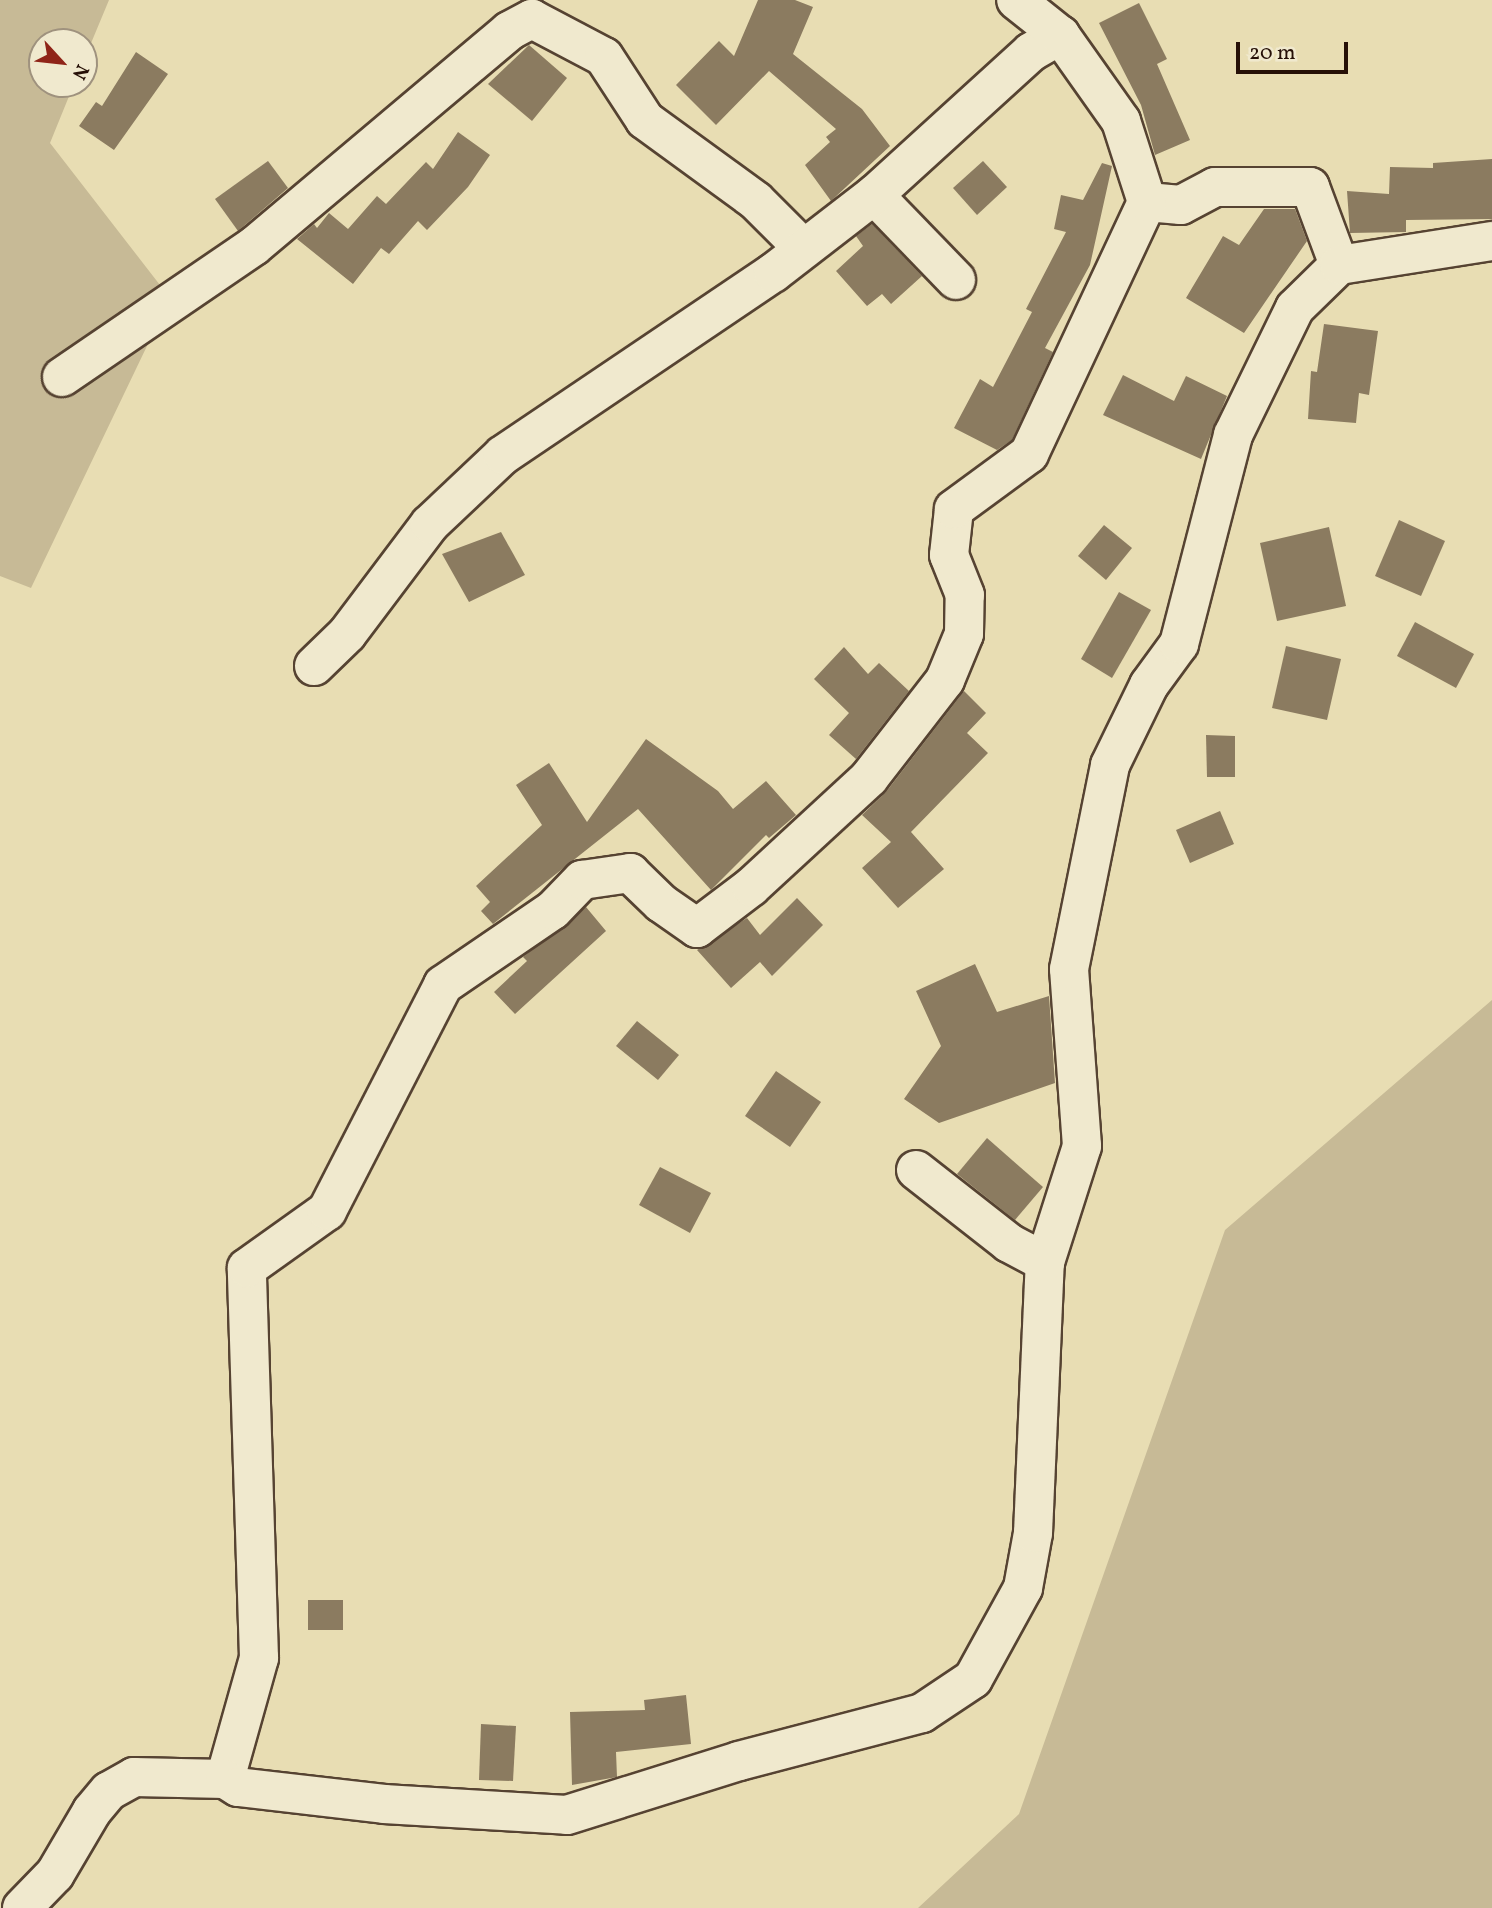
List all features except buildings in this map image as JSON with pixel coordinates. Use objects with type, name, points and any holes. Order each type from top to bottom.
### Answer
[{"type":"street","points":[[225,1779],[259,1658],[247,1268],[327,1211],[443,985],[553,910],[582,880],[630,873],[660,903],[697,928],[751,887],[869,778],[945,680],[964,634],[965,595],[949,555],[954,509],[1028,454],[1147,202],[1121,121],[1060,35],[1016,0]]},
{"type":"street","points":[[62,377],[254,246],[509,31],[532,19],[604,57],[645,120],[756,201],[801,246]]},
{"type":"street","points":[[314,666],[347,634],[430,524],[503,455],[773,272],[801,246],[874,195],[1031,52],[1060,35]]},
{"type":"street","points":[[1147,202],[1181,205],[1215,187],[1310,187],[1339,265]]},
{"type":"street","points":[[874,195],[956,280]]},
{"type":"street","points":[[22,1908],[55,1874],[109,1791],[134,1777],[225,1779],[238,1787],[384,1804],[567,1815],[739,1761],[922,1713],[973,1679],[1023,1588],[1033,1533],[1045,1262],[1082,1146],[1069,969],[1110,765],[1149,685],[1179,644],[1233,435],[1295,308],[1339,265],[1492,241]]},
{"type":"street","points":[[916,1170],[1009,1243],[1045,1262]]},
{"type":"shaded area","points":[[0,0],[109,0],[97,28],[28,28],[28,98],[68,98],[50,143],[170,298],[31,588],[0,576]]},
{"type":"shaded area","points":[[1492,1000],[1492,1908],[918,1908],[1019,1814],[1225,1230]]}]
